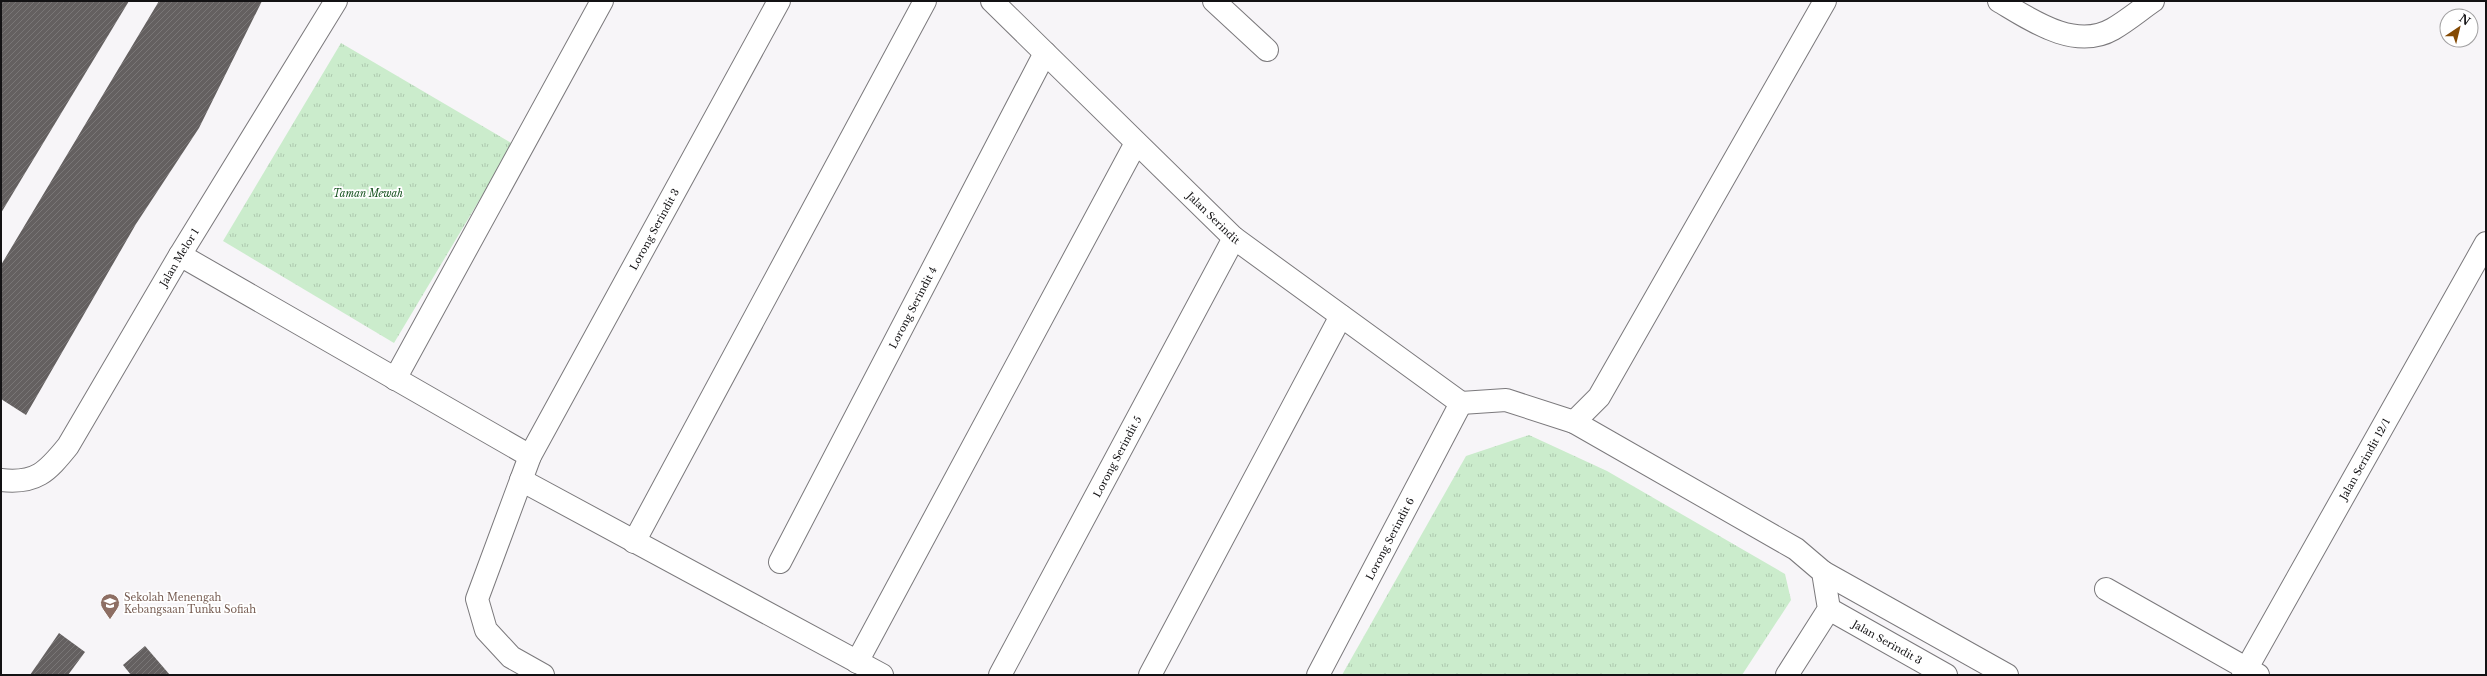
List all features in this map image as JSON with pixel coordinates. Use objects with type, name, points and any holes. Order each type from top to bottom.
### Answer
[{"type":"street","name":"Jalan Melor 1","points":[[1,480],[20,482],[39,476],[53,465],[68,446],[180,255],[336,1]]},
{"type":"street","points":[[395,379],[602,1]]},
{"type":"street","name":"Lorong Serindit 3","points":[[543,675],[511,657],[486,630],[477,599],[530,456],[778,1]]},
{"type":"street","points":[[634,542],[925,1]]},
{"type":"street","name":"Jalan Serindit","points":[[992,1],[1234,238],[1461,403]]},
{"type":"street","points":[[1214,1],[1267,50]]},
{"type":"street","points":[[1574,422],[1599,397],[1825,1]]},
{"type":"street","points":[[1999,1],[2035,23],[2061,34],[2090,36],[2112,30],[2153,1]]},
{"type":"street","name":"Lorong Serindit 4","points":[[780,562],[1045,54]]},
{"type":"street","points":[[858,662],[1136,143]]},
{"type":"street","name":"Lorong Serindit 5","points":[[1000,675],[1234,238]]},
{"type":"street","name":"Jalan Serindit 12/1","points":[[2249,673],[2486,244]]},
{"type":"street","points":[[180,255],[530,456]]},
{"type":"street","points":[[1150,675],[1341,316]]},
{"type":"street","points":[[1461,403],[1506,400],[1574,422],[1796,549],[1823,572],[2008,675]]},
{"type":"street","name":"Lorong Serindit 6","points":[[1318,675],[1461,403]]},
{"type":"street","points":[[521,480],[882,675]]},
{"type":"street","points":[[1787,675],[1829,609],[1823,572]]},
{"type":"street","points":[[2106,589],[2249,673]]},
{"type":"street","name":"Jalan Serindit 3","points":[[1829,609],[1946,675]]},
{"type":"green space","name":"Taman Mewah","points":[[341,43],[513,144],[394,343],[223,241]]},
{"type":"green space","points":[[1529,435],[1607,471],[1785,574],[1791,600],[1742,675],[1342,675],[1466,456]]},
{"type":"building","points":[[1,1],[129,1],[1,213]]},
{"type":"building","points":[[159,1],[262,1],[199,128],[136,224],[26,415],[1,399],[1,265]]},
{"type":"building","points":[[59,633],[85,652],[68,675],[30,675]]},
{"type":"building","points":[[145,646],[170,675],[131,675],[123,665]]},
{"type":"place","name":"Sekolah Menengah Kebangsaan Tunku Sofiah","points":[[110,620]]}]
